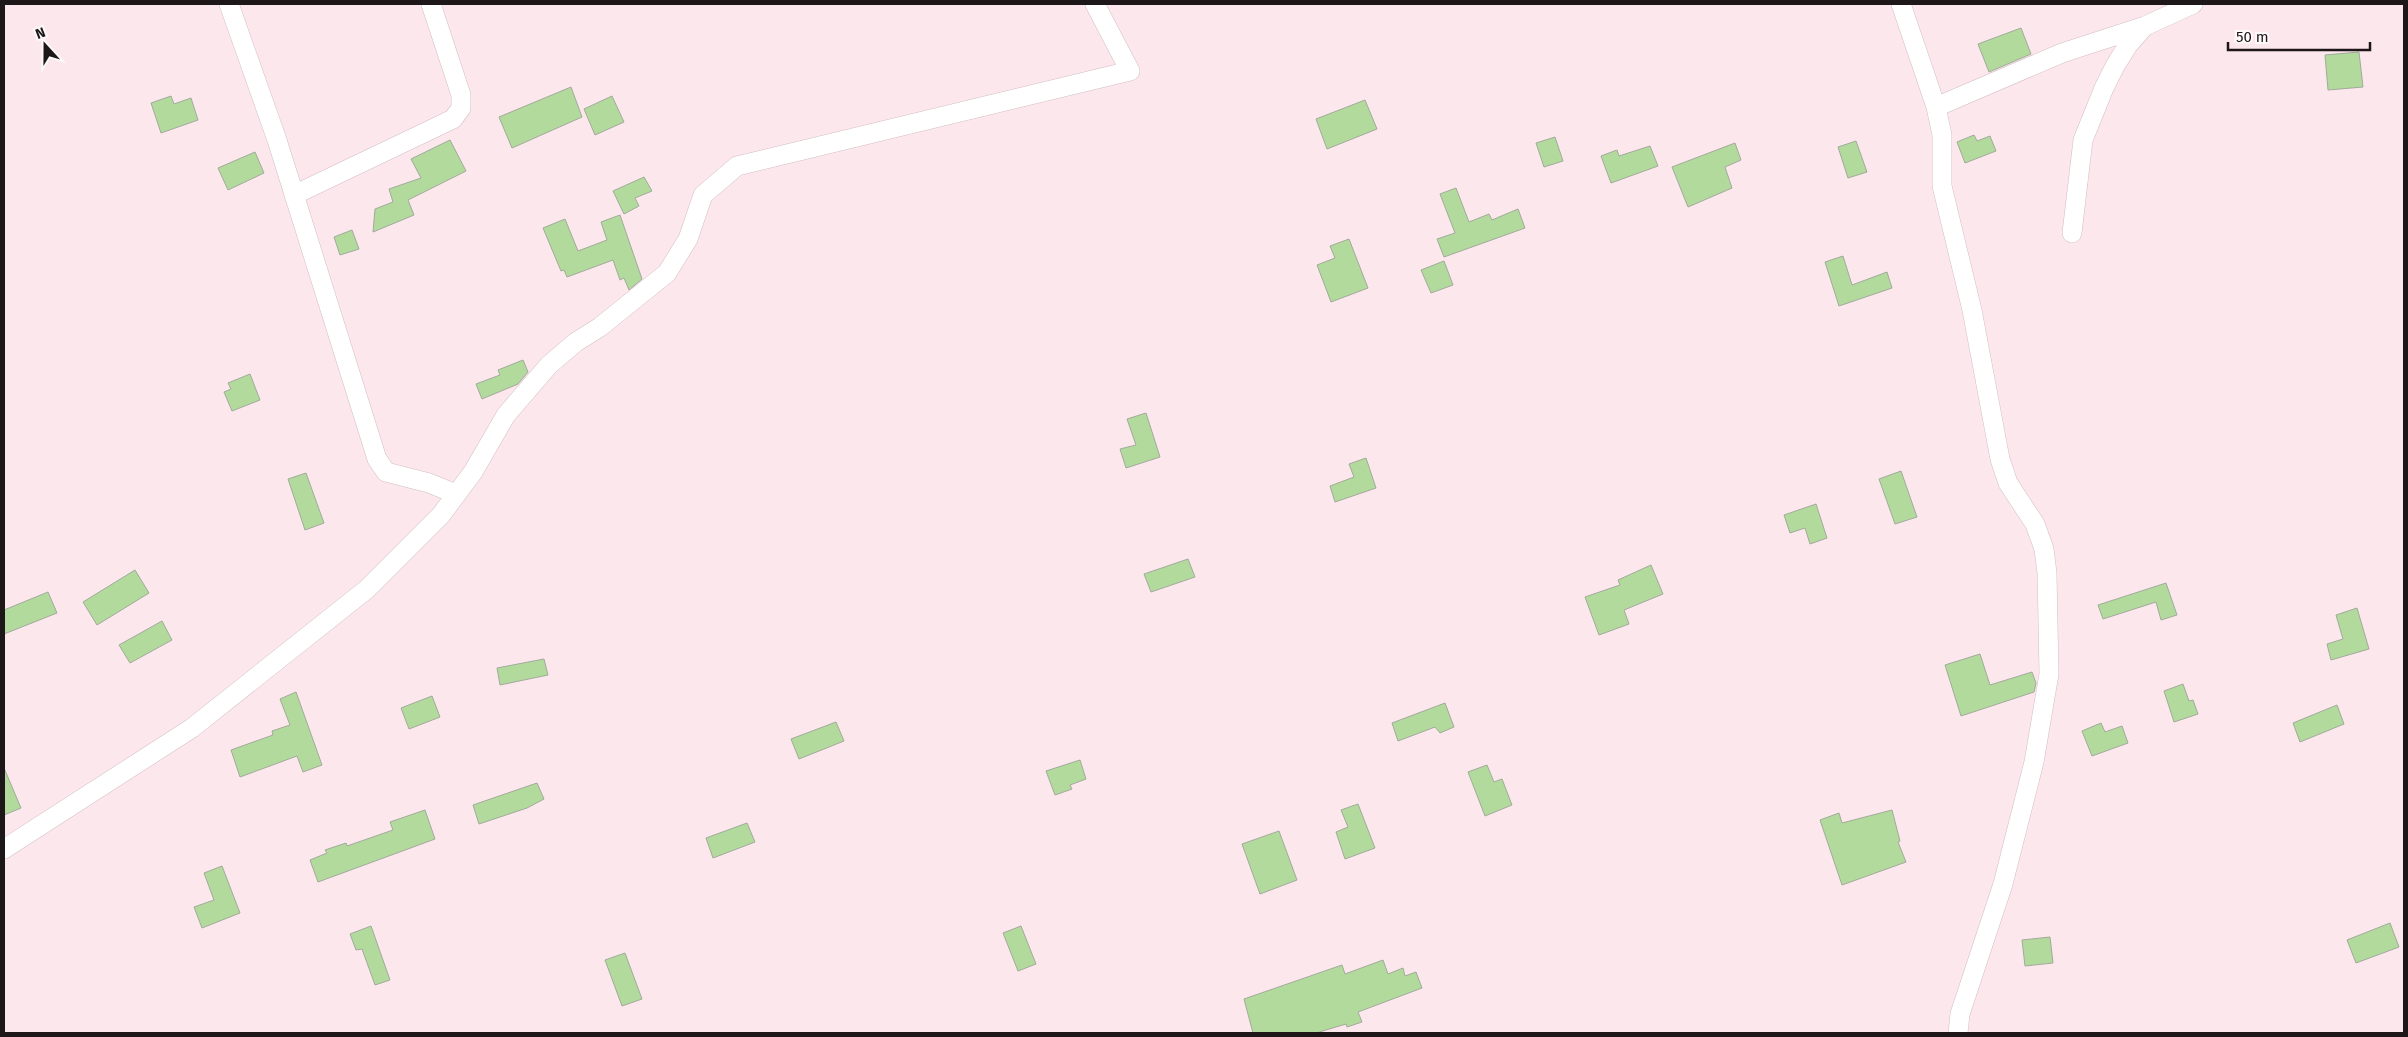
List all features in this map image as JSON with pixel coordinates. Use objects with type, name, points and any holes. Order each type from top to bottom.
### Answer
[{"type":"street","points":[[229,4],[277,140],[381,467],[386,472],[429,483],[456,494]]},
{"type":"street","points":[[294,195],[453,120],[461,108],[461,95],[432,4]]},
{"type":"street","points":[[4,849],[192,728],[367,589],[436,521],[473,472],[506,416],[549,366],[576,342],[600,327],[667,273],[688,239],[703,195],[737,166],[1130,71],[1096,4]]},
{"type":"street","points":[[1902,4],[1936,107],[1942,135],[1942,186],[1972,310],[2000,459],[2008,483],[2035,524],[2044,549],[2050,674],[2034,762],[2008,865],[1960,1014],[1958,1033]]},
{"type":"street","points":[[1936,107],[2062,53],[2145,26],[2193,4]]},
{"type":"street","points":[[2072,233],[2084,140],[2104,88],[2115,66],[2128,45],[2145,26]]},
{"type":"building","points":[[2021,28],[2031,54],[1989,72],[1978,44]]},
{"type":"building","points":[[2359,52],[2363,87],[2328,90],[2325,55]]},
{"type":"building","points":[[571,87],[582,117],[512,148],[499,117]]},
{"type":"building","points":[[171,96],[174,104],[191,98],[198,120],[161,133],[151,103]]},
{"type":"building","points":[[612,96],[624,122],[595,135],[584,109]]},
{"type":"building","points":[[1365,100],[1377,129],[1327,149],[1316,119]]},
{"type":"building","points":[[1974,135],[1977,141],[1990,136],[1996,151],[1965,163],[1957,142]]},
{"type":"building","points":[[1555,137],[1563,161],[1544,167],[1536,143]]},
{"type":"building","points":[[450,140],[466,171],[408,200],[414,215],[373,232],[375,209],[393,202],[389,189],[421,178],[411,159]]},
{"type":"building","points":[[1856,141],[1867,172],[1848,178],[1838,147]]},
{"type":"building","points":[[1735,143],[1741,160],[1725,167],[1732,188],[1688,207],[1672,167]]},
{"type":"building","points":[[1650,146],[1658,166],[1611,183],[1601,156],[1617,150],[1619,156]]},
{"type":"building","points":[[255,152],[264,173],[228,190],[218,168]]},
{"type":"building","points":[[644,177],[652,191],[635,198],[639,206],[624,214],[613,191]]},
{"type":"building","points":[[1456,188],[1469,222],[1489,214],[1492,220],[1518,209],[1525,228],[1444,257],[1437,239],[1455,233],[1440,194]]},
{"type":"building","points":[[620,215],[642,279],[629,290],[624,278],[620,280],[613,260],[567,277],[564,270],[561,271],[543,228],[565,219],[578,251],[607,240],[601,222]]},
{"type":"building","points":[[352,230],[359,249],[340,255],[334,237]]},
{"type":"building","points":[[1349,239],[1368,288],[1331,302],[1317,265],[1335,258],[1330,246]]},
{"type":"building","points":[[1843,256],[1852,285],[1887,272],[1892,288],[1839,306],[1825,262]]},
{"type":"building","points":[[1444,261],[1453,285],[1431,293],[1421,270]]},
{"type":"building","points":[[523,360],[528,372],[518,384],[482,399],[476,384],[500,375],[498,370]]},
{"type":"building","points":[[250,374],[260,400],[232,411],[224,392],[231,389],[228,383]]},
{"type":"building","points":[[1146,413],[1160,457],[1126,468],[1120,449],[1136,445],[1127,419]]},
{"type":"building","points":[[1366,458],[1376,488],[1335,502],[1330,486],[1354,477],[1349,464]]},
{"type":"building","points":[[1901,471],[1917,517],[1895,524],[1879,479]]},
{"type":"building","points":[[306,473],[324,523],[305,530],[288,479]]},
{"type":"building","points":[[1816,504],[1827,538],[1810,544],[1805,528],[1790,533],[1784,515]]},
{"type":"building","points":[[1188,559],[1195,577],[1151,592],[1144,574]]},
{"type":"building","points":[[1651,565],[1663,594],[1624,610],[1629,624],[1599,635],[1585,597],[1620,585],[1618,580]]},
{"type":"building","points":[[135,570],[149,593],[97,625],[83,602]]},
{"type":"building","points":[[2166,583],[2177,615],[2161,620],[2156,602],[2103,619],[2098,605]]},
{"type":"building","points":[[48,592],[57,613],[4,634],[4,610]]},
{"type":"building","points":[[2357,608],[2369,649],[2331,660],[2327,644],[2343,639],[2336,615]]},
{"type":"building","points":[[162,621],[172,640],[130,663],[119,645]]},
{"type":"building","points":[[1980,654],[1990,685],[2032,672],[2036,683],[2034,692],[1961,716],[1945,665]]},
{"type":"building","points":[[544,659],[548,675],[500,685],[497,668]]},
{"type":"building","points":[[2183,684],[2189,701],[2193,700],[2198,714],[2174,722],[2164,691]]},
{"type":"building","points":[[296,692],[322,765],[303,772],[297,756],[240,777],[231,750],[273,735],[272,731],[290,725],[280,699]]},
{"type":"building","points":[[432,696],[440,717],[409,729],[401,708]]},
{"type":"building","points":[[1445,703],[1454,727],[1440,733],[1435,727],[1398,741],[1392,723]]},
{"type":"building","points":[[2337,705],[2344,724],[2300,742],[2293,723]]},
{"type":"building","points":[[836,722],[844,741],[799,759],[791,739]]},
{"type":"building","points":[[2101,723],[2105,732],[2122,726],[2128,743],[2092,756],[2082,731]]},
{"type":"building","points":[[1080,760],[1086,779],[1070,785],[1072,789],[1055,795],[1046,771]]},
{"type":"building","points":[[1487,765],[1494,782],[1502,779],[1512,805],[1485,816],[1468,772]]},
{"type":"building","points":[[4,768],[21,808],[4,815]]},
{"type":"building","points":[[537,783],[544,799],[527,808],[479,824],[473,805]]},
{"type":"building","points":[[1358,804],[1375,848],[1345,859],[1336,832],[1348,827],[1341,810]]},
{"type":"building","points":[[425,810],[435,839],[318,882],[310,860],[327,853],[325,850],[346,843],[347,846],[393,830],[390,822]]},
{"type":"building","points":[[1892,810],[1900,841],[1898,842],[1906,862],[1842,885],[1820,820],[1839,813],[1842,823]]},
{"type":"building","points":[[747,823],[755,842],[713,858],[706,838]]},
{"type":"building","points":[[1279,831],[1297,880],[1260,894],[1242,844]]},
{"type":"building","points":[[222,866],[240,913],[202,928],[194,907],[214,900],[204,873]]},
{"type":"building","points":[[2390,923],[2399,947],[2356,963],[2347,940]]},
{"type":"building","points":[[371,926],[390,980],[375,985],[362,949],[356,950],[350,934]]},
{"type":"building","points":[[1021,926],[1036,964],[1018,971],[1003,933]]},
{"type":"building","points":[[2050,937],[2053,963],[2025,966],[2022,940]]},
{"type":"building","points":[[625,953],[642,999],[622,1006],[605,960]]},
{"type":"building","points":[[1383,960],[1388,974],[1403,968],[1405,976],[1416,972],[1422,988],[1358,1012],[1362,1022],[1347,1027],[1346,1024],[1316,1033],[1253,1033],[1244,999],[1342,965],[1345,974]]}]
